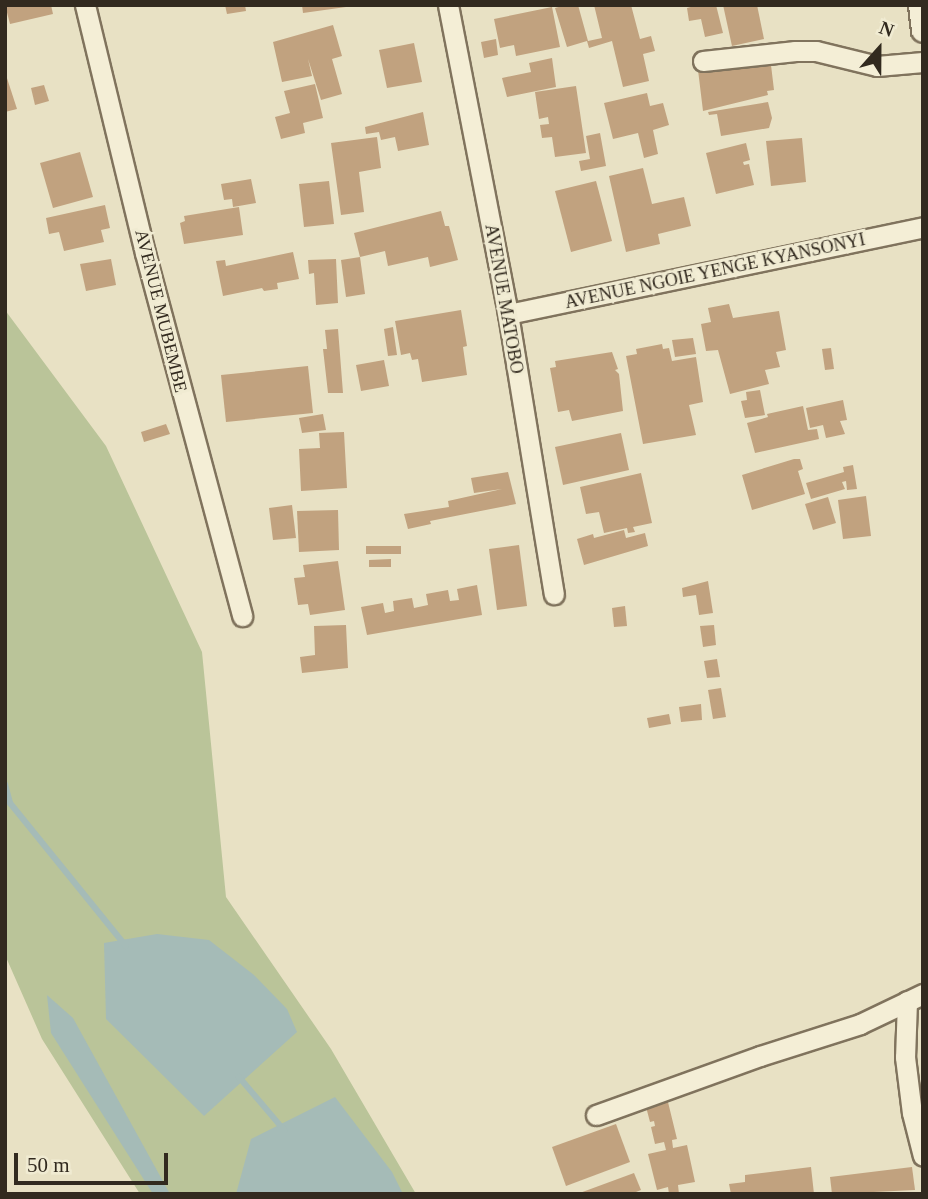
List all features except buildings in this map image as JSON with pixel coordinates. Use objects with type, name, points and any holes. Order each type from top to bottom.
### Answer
[{"type":"street","name":"AVENUE MUBEMBE","points":[[85,5],[145,253],[242,616]]},
{"type":"street","name":"AVENUE MATOBO","points":[[448,5],[508,314],[554,594]]},
{"type":"street","points":[[920,5],[923,30]]},
{"type":"street","points":[[703,61],[805,51],[877,66],[923,62]]},
{"type":"street","name":"AVENUE NGOIE YENGE KYANSONYI","points":[[508,314],[923,227]]},
{"type":"street","points":[[596,1115],[760,1056],[860,1024],[915,997]]},
{"type":"street","points":[[915,997],[905,1057],[912,1112],[923,1156]]},
{"type":"green space","points":[[5,310],[106,446],[202,652],[226,897],[331,1049],[416,1194],[140,1194],[42,1039],[5,955]]},
{"type":"water","points":[[157,934],[209,940],[254,975],[287,1009],[297,1032],[204,1116],[106,1019],[104,943]]},
{"type":"water","points":[[47,995],[73,1018],[170,1194],[153,1194],[51,1033]]},
{"type":"water","points":[[335,1097],[392,1172],[403,1194],[236,1194],[251,1139]]},
{"type":"waterway","points":[[5,784],[10,803],[126,946]]},
{"type":"waterway","points":[[239,1077],[284,1130]]}]
